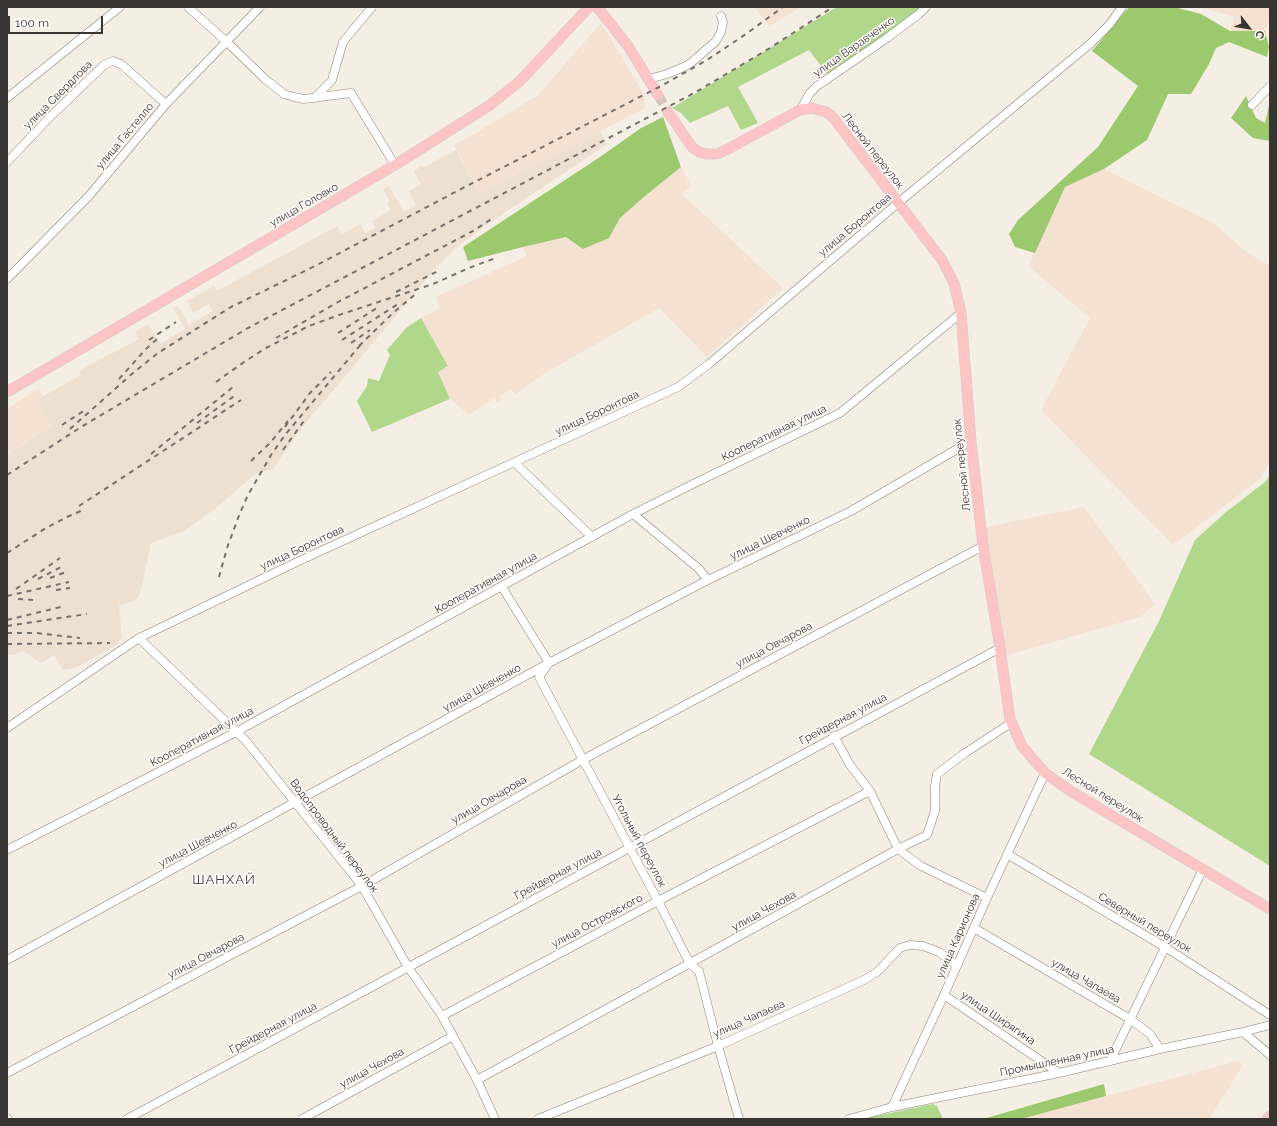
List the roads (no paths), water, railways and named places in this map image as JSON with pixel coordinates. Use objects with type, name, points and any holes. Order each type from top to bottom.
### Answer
[{"type":"main road","name":"улица Головко","points":[[7,392],[395,165],[502,96],[520,80],[589,7]]},
{"type":"main road","points":[[597,7],[628,46],[658,95]]},
{"type":"main road","name":"Лесной переулок","points":[[668,112],[692,147],[698,152],[706,154],[716,154],[726,150],[800,110],[816,108],[826,112],[832,116],[942,260],[954,283],[961,313],[971,441],[983,546],[1010,719],[1022,746],[1045,773],[1072,792],[1270,909]]},
{"type":"main road","points":[[1267,1119],[1270,1116]]},
{"type":"street","points":[[7,98],[120,7]]},
{"type":"street","points":[[188,7],[265,79],[279,90],[294,97],[304,99],[351,93],[395,165]]},
{"type":"street","name":"улица Гастелло","points":[[7,279],[88,198],[166,104],[260,7]]},
{"type":"street","points":[[314,98],[332,80],[343,42],[372,7]]},
{"type":"street","name":"улица Варавченко","points":[[800,110],[810,93],[817,86],[887,38],[926,7]]},
{"type":"street","name":"улица Боронтова","points":[[7,728],[139,638],[293,564],[678,387],[709,364],[898,203],[1090,44],[1109,24],[1122,7]]},
{"type":"street","points":[[649,79],[667,74],[692,62],[716,41],[722,32],[723,22],[721,16]]},
{"type":"street","name":"улица Свердлова","points":[[7,162],[51,116],[104,65],[113,62],[121,64],[166,104]]},
{"type":"street","points":[[1252,105],[1270,86]]},
{"type":"street","name":"Кооперативная улица","points":[[7,850],[236,732],[633,514],[840,413],[961,313]]},
{"type":"street","name":"улица Шевченко","points":[[7,960],[549,663],[708,580],[851,511],[971,441]]},
{"type":"street","points":[[515,463],[592,537]]},
{"type":"street","points":[[633,514],[698,568],[708,580]]},
{"type":"street","name":"улица Овчарова","points":[[7,1073],[362,886],[584,759],[983,546]]},
{"type":"street","points":[[502,587],[549,663]]},
{"type":"street","name":"Водопроводный переулок","points":[[139,638],[246,741],[362,886],[408,967],[442,1016],[478,1080],[495,1119]]},
{"type":"street","name":"Грейдерная улица","points":[[127,1119],[834,736],[1000,648]]},
{"type":"street","name":"Угольный переулок","points":[[549,663],[539,676],[584,759],[690,964],[699,971],[718,1046],[739,1119]]},
{"type":"street","name":"улица Чехова","points":[[478,1080],[898,849],[927,835],[935,811],[935,786],[937,774],[965,753],[1011,723]]},
{"type":"street","points":[[834,736],[850,765],[870,791],[898,849],[921,866],[987,898]]},
{"type":"street","name":"улица Карионова","points":[[892,1107],[1045,773]]},
{"type":"street","name":"улица Островского","points":[[442,1016],[658,901],[870,791]]},
{"type":"street","name":"Северный переулок","points":[[1007,854],[1165,947],[1270,1015]]},
{"type":"street","points":[[1110,1061],[1203,870]]},
{"type":"street","name":"улица Чапаева","points":[[974,928],[1130,1019],[1150,1034],[1160,1049]]},
{"type":"street","name":"улица Чапаева","points":[[538,1119],[718,1046],[864,980],[877,972],[900,948],[910,945],[923,946],[939,952],[957,966]]},
{"type":"street","name":"улица Ширягина","points":[[944,995],[1059,1073]]},
{"type":"street","name":"Промышленная улица","points":[[849,1119],[892,1107],[1059,1073],[1270,1025]]},
{"type":"street","points":[[1243,1032],[1270,1055]]},
{"type":"street","name":"улица Чехова","points":[[302,1119],[453,1036]]},
{"type":"tunnel","points":[[658,95],[668,112]]},
{"type":"railway","points":[[70,429],[133,373],[158,353],[231,307],[317,265],[661,86],[707,60],[783,7]]},
{"type":"railway","points":[[7,475],[81,427],[248,328],[696,92],[770,48],[833,7]]},
{"type":"railway","points":[[276,338],[340,301],[473,231],[493,218]]},
{"type":"railway","points":[[216,382],[266,348],[309,326],[433,284],[498,257]]},
{"type":"railway","points":[[396,292],[440,270]]},
{"type":"railway","points":[[359,346],[394,312],[418,292]]},
{"type":"railway","points":[[342,340],[398,304]]},
{"type":"railway","points":[[338,333],[380,306]]},
{"type":"railway","points":[[149,340],[176,322]]},
{"type":"railway","points":[[351,343],[370,330]]},
{"type":"railway","points":[[119,379],[157,339]]},
{"type":"railway","points":[[219,577],[227,548],[240,513],[248,495],[271,455],[285,435],[362,343]]},
{"type":"railway","points":[[285,427],[310,393],[331,372]]},
{"type":"railway","points":[[151,454],[233,387]]},
{"type":"railway","points":[[197,423],[237,394]]},
{"type":"railway","points":[[79,506],[241,400]]},
{"type":"railway","points":[[62,425],[85,410]]},
{"type":"railway","points":[[283,450],[306,418]]},
{"type":"railway","points":[[251,461],[270,443],[288,421]]},
{"type":"railway","points":[[7,553],[46,528],[83,510]]},
{"type":"railway","points":[[16,589],[60,558]]},
{"type":"railway","points":[[38,579],[63,566]]},
{"type":"railway","points":[[50,578],[66,572]]},
{"type":"railway","points":[[7,596],[69,582]]},
{"type":"railway","points":[[56,590],[70,588]]},
{"type":"railway","points":[[18,599],[34,600]]},
{"type":"railway","points":[[7,620],[65,606]]},
{"type":"railway","points":[[7,626],[87,614]]},
{"type":"railway","points":[[7,633],[36,633],[80,638]]},
{"type":"railway","points":[[7,644],[110,643]]},
{"type":"district","name":"ШАНХАЙ","points":[[224,880]]}]
